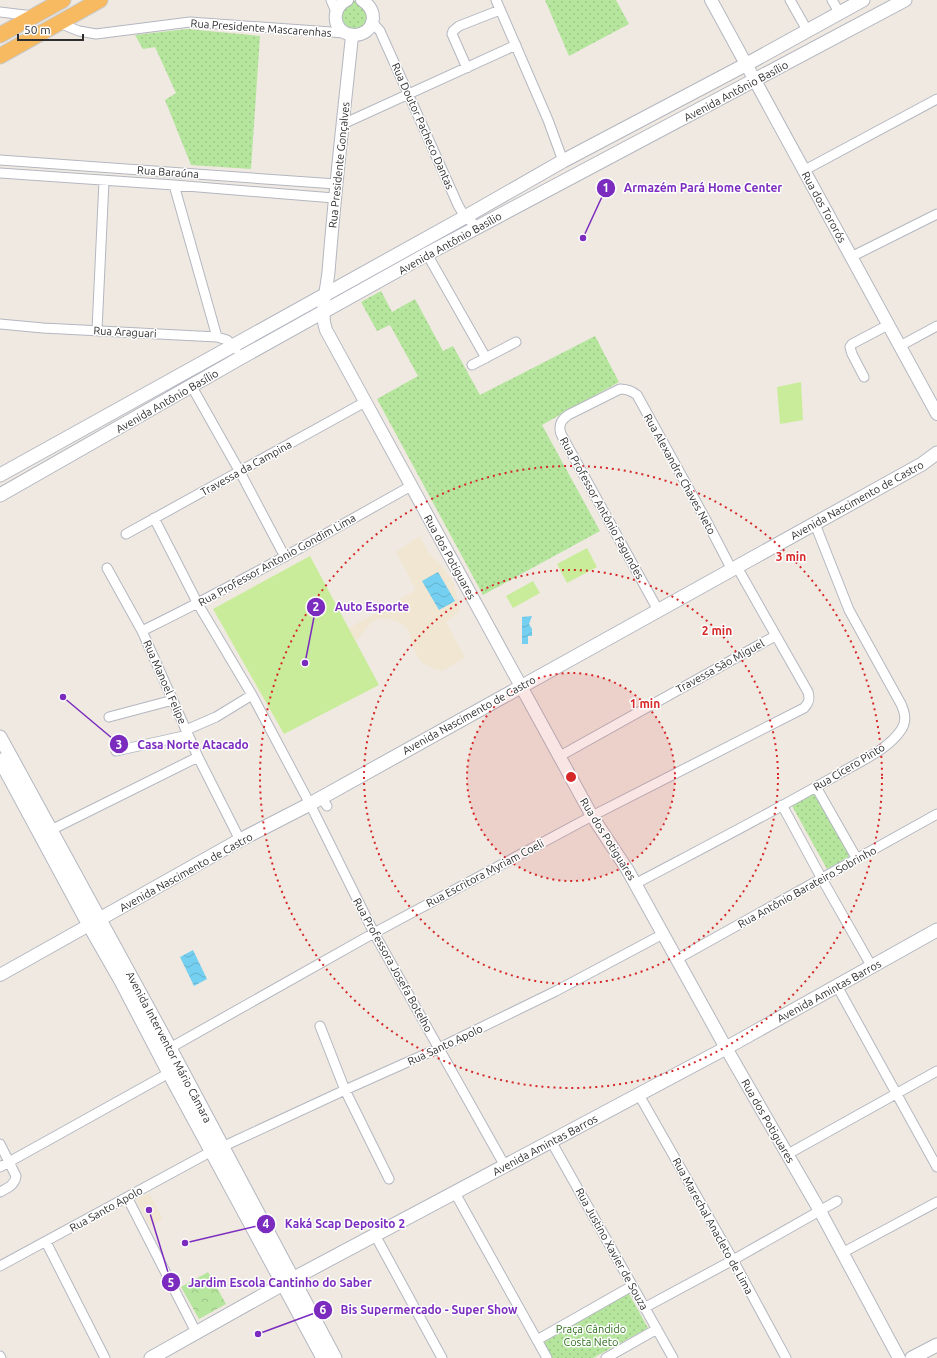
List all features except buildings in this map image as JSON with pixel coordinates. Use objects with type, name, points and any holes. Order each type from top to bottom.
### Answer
[{"type":"highway","points":[[0,56],[100,0]]},
{"type":"highway","points":[[0,35],[35,16],[56,2]]},
{"type":"main road","name":"Avenida Antônio Basílio","points":[[0,476],[563,161],[747,64],[863,0]]},
{"type":"main road","name":"Avenida Antônio Basílio","points":[[0,495],[6,487],[192,387],[242,357],[427,254],[905,0]]},
{"type":"main road","name":"Avenida Nascimento de Castro","points":[[95,923],[240,840],[310,804],[324,801],[521,687],[922,464],[937,453]]},
{"type":"main road","name":"Avenida Interventor Mário Câmara","points":[[0,738],[51,830],[121,981],[169,1073],[217,1149]]},
{"type":"main road","name":"Avenida Interventor Mário Câmara","points":[[0,760],[170,1048],[217,1149],[288,1281],[335,1358]]},
{"type":"main road","name":"Avenida Amintas Barros","points":[[158,1356],[196,1332],[288,1281],[551,1141],[639,1096],[937,930]]},
{"type":"main road","name":"Avenida Interventor Mário Câmara","points":[[288,1281],[323,1358]]},
{"type":"main road","points":[[912,1358],[937,1345]]},
{"type":"street","points":[[332,0],[336,12],[337,24],[340,29],[349,34],[362,34],[367,31],[372,22],[372,12],[367,3],[363,0]]},
{"type":"street","points":[[336,12],[339,6],[347,0]]},
{"type":"street","points":[[496,0],[548,120],[563,161]]},
{"type":"street","name":"Rua dos Tororós","points":[[711,0],[937,414]]},
{"type":"street","points":[[790,0],[807,30]]},
{"type":"street","points":[[832,0],[839,12]]},
{"type":"street","points":[[467,68],[452,34],[454,29],[500,10]]},
{"type":"street","points":[[0,12],[35,16]]},
{"type":"street","name":"Rua Presidente Mascarenhas","points":[[59,23],[79,31],[96,34],[190,22],[349,34]]},
{"type":"street","name":"Rua Doutor Pacheco Dantas","points":[[372,22],[380,31],[458,205],[465,217],[478,227]]},
{"type":"street","name":"Rua Presidente Gonçalves","points":[[326,294],[334,198],[343,124],[349,34]]},
{"type":"street","points":[[343,124],[516,45]]},
{"type":"street","points":[[803,171],[937,99]]},
{"type":"street","name":"Rua Baraúna","points":[[0,160],[336,184]]},
{"type":"street","points":[[49,164],[49,177]]},
{"type":"street","name":"Rua Baraúna","points":[[0,173],[334,198]]},
{"type":"street","points":[[97,330],[104,181]]},
{"type":"street","points":[[174,185],[218,337]]},
{"type":"street","points":[[851,257],[937,214]]},
{"type":"street","points":[[427,254],[486,358]]},
{"type":"street","name":"Rua dos Potiguares","points":[[326,294],[323,313],[323,321],[326,330],[592,816],[627,869],[726,1048],[820,1211],[899,1358]]},
{"type":"street","name":"Rua Araguari","points":[[0,324],[43,328],[218,337],[227,340],[234,346],[242,357]]},
{"type":"street","points":[[864,377],[850,347],[852,344],[888,325]]},
{"type":"street","points":[[900,346],[937,326]]},
{"type":"street","points":[[472,365],[516,342]]},
{"type":"street","points":[[192,387],[240,472],[285,557]]},
{"type":"street","name":"Rua Alexandre Chaves Neto","points":[[620,389],[629,390],[637,395],[706,520],[808,692],[809,700],[808,704],[804,708]]},
{"type":"street","name":"Rua Professor Antônio Fagundes","points":[[620,389],[568,414],[563,419],[559,430],[658,610]]},
{"type":"street","name":"Travessa da Campina","points":[[126,534],[365,402]]},
{"type":"street","name":"Rua Professor Antonio Gondim Lima","points":[[142,631],[198,604],[411,486]]},
{"type":"street","name":"Rua Professora Josefa Botelho","points":[[154,518],[198,604],[252,695],[310,804],[374,933],[505,1166]]},
{"type":"street","name":"Rua Cícero Pinto","points":[[635,884],[816,787],[879,750],[887,745],[905,724],[906,719],[901,704],[849,610],[815,524]]},
{"type":"street","name":"Rua Manoel Felipe","points":[[107,568],[142,631],[198,757],[240,840]]},
{"type":"street","name":"Travessa São Miguel","points":[[560,756],[775,636]]},
{"type":"street","points":[[116,751],[187,732],[216,717],[252,695]]},
{"type":"street","points":[[109,717],[173,700]]},
{"type":"street","name":"Rua Escritora Myriam Coeli","points":[[170,1048],[374,933],[592,816],[804,708]]},
{"type":"street","points":[[51,830],[198,757]]},
{"type":"street","points":[[816,787],[857,859]]},
{"type":"street","points":[[782,805],[872,967]]},
{"type":"street","name":"Rua Antônio Barateiro Sobrinho","points":[[676,959],[937,814]]},
{"type":"street","name":"Avenida Nascimento de Castro","points":[[0,975],[95,923]]},
{"type":"street","name":"Rua Santo Apolo","points":[[0,1266],[217,1149],[439,1048],[556,991],[663,934]]},
{"type":"street","points":[[837,986],[937,1167]]},
{"type":"street","points":[[320,1026],[345,1090],[389,1179]]},
{"type":"street","points":[[788,1154],[937,1072]]},
{"type":"street","points":[[0,1167],[169,1073]]},
{"type":"street","name":"Rua Marechal Anacleto de Lima","points":[[639,1096],[733,1260],[786,1358]]},
{"type":"street","name":"Rua Justino Xavier de Souza","points":[[551,1141],[672,1358]]},
{"type":"street","points":[[0,1144],[10,1161],[16,1176],[10,1187],[0,1192]]},
{"type":"street","points":[[455,1193],[547,1358]]},
{"type":"street","points":[[127,1197],[196,1332]]},
{"type":"street","points":[[644,1308],[837,1201]]},
{"type":"street","points":[[842,1252],[937,1202]]},
{"type":"street","points":[[375,1235],[442,1358]]},
{"type":"street","points":[[46,1242],[105,1358]]},
{"type":"street","points":[[537,1340],[632,1286]]},
{"type":"street","points":[[606,1358],[657,1329]]},
{"type":"shaded area","points":[[420,536],[429,553],[441,565],[453,582],[459,605],[459,612],[446,622],[465,658],[442,671],[431,668],[421,662],[413,648],[410,634],[406,627],[396,621],[378,619],[371,623],[356,641],[349,628],[416,590],[396,552]]},
{"type":"shaded area","points":[[149,1193],[163,1219],[150,1226],[136,1200]]},
{"type":"green space","points":[[545,0],[616,0],[629,24],[569,56]]},
{"type":"green space","points":[[358,1],[369,15],[363,25],[357,29],[350,28],[345,24],[341,11],[345,5]]},
{"type":"green space","points":[[187,29],[260,36],[251,169],[191,165],[165,100],[176,93],[155,47],[143,49],[135,35]]},
{"type":"green space","points":[[381,291],[392,312],[415,299],[443,351],[453,346],[480,395],[595,336],[619,382],[542,425],[600,531],[483,595],[377,399],[418,376],[390,325],[377,331],[361,302]]},
{"type":"green space","points":[[801,382],[803,420],[780,424],[777,387]]},
{"type":"green space","points":[[587,548],[597,567],[567,583],[557,564]]},
{"type":"green space","points":[[310,556],[379,685],[284,734],[213,609]]},
{"type":"green space","points":[[533,581],[540,593],[513,608],[506,596]]},
{"type":"green space","points":[[817,790],[852,855],[827,869],[791,804]]},
{"type":"green space","points":[[208,1272],[226,1304],[199,1319],[181,1287]]},
{"type":"green space","name":"Praça Cândido Costa Neto","points":[[628,1292],[648,1328],[593,1358],[550,1358],[540,1341]]},
{"type":"water","points":[[438,572],[455,601],[439,610],[422,581]]},
{"type":"water","points":[[532,616],[529,624],[532,629],[532,636],[528,636],[528,644],[522,644],[522,617]]},
{"type":"water","points":[[193,950],[207,979],[194,986],[180,957]]},
{"type":"place","name":"Armazém Pará Home Center","points":[[583,238]]},
{"type":"place","name":"Auto Esporte","points":[[305,663]]},
{"type":"place","name":"Casa Norte Atacado","points":[[63,697]]},
{"type":"place","name":"Jardim Escola Cantinho do Saber","points":[[149,1210]]},
{"type":"place","name":"Kaká Scap Deposito 2","points":[[185,1243]]},
{"type":"place","name":"Bis Supermercado - Super Show","points":[[258,1334]]}]
